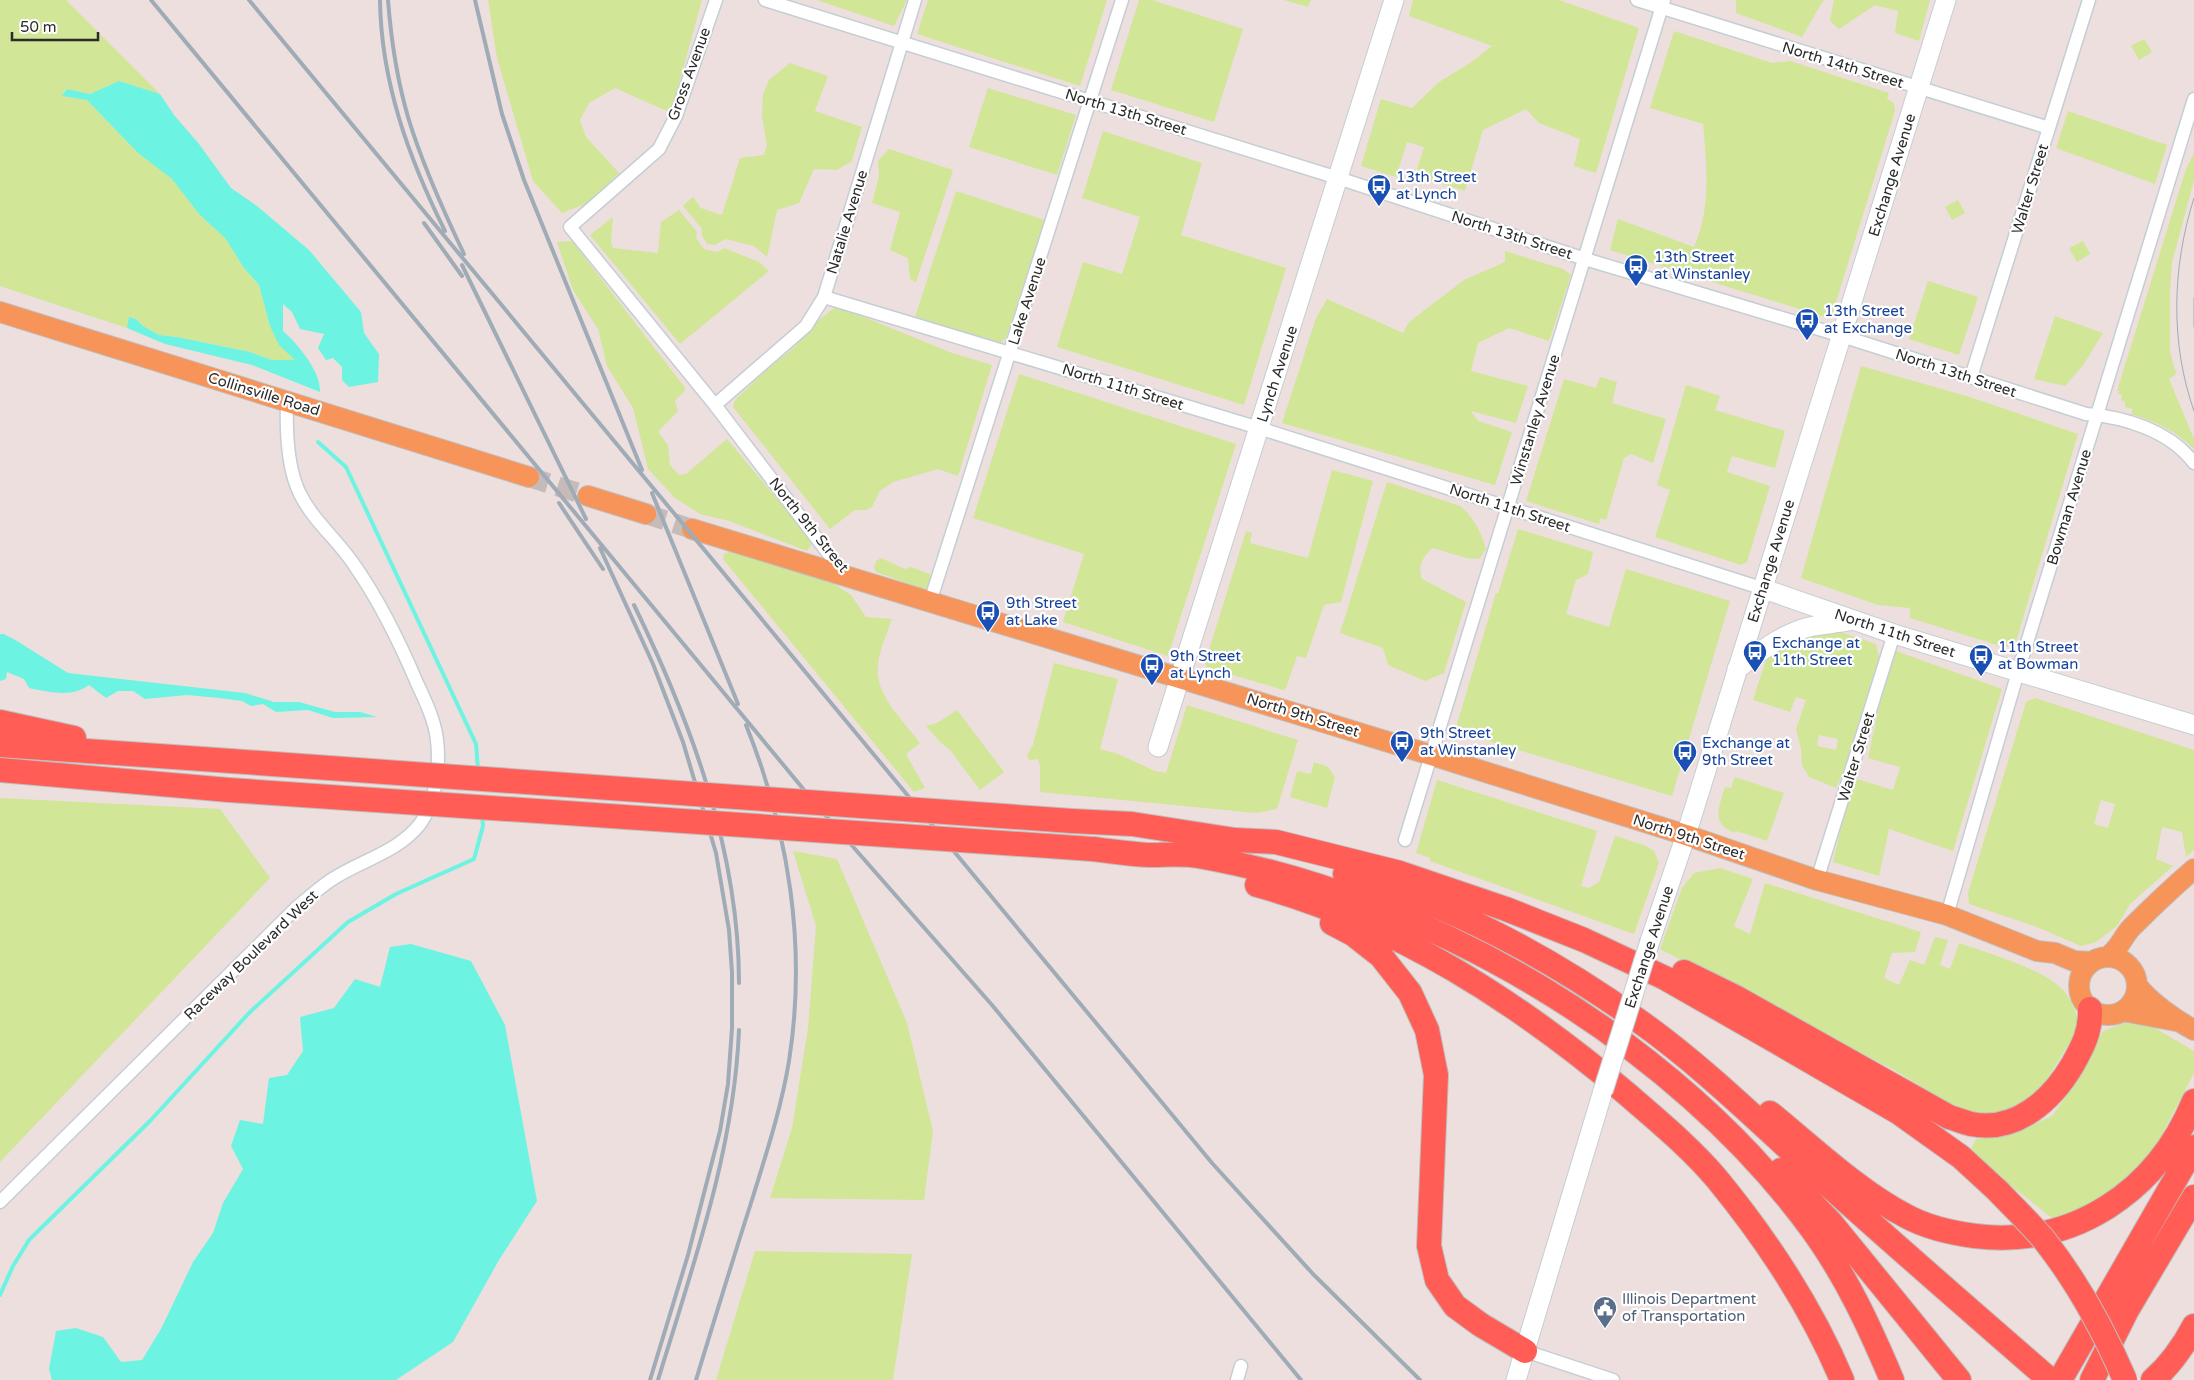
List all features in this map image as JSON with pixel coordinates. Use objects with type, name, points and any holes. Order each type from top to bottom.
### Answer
[{"type":"highway","points":[[0,722],[68,735],[95,750]]},
{"type":"highway","points":[[0,745],[95,750],[1132,824],[1235,840],[1276,842],[1380,868],[1460,893],[1584,940],[1665,978],[1898,1112],[1961,1157],[1998,1191],[2045,1241],[2078,1288],[2108,1341],[2125,1380]]},
{"type":"highway","points":[[0,770],[229,790],[1092,849],[1147,855],[1181,854],[1208,858],[1278,874],[1365,902],[1437,932],[1494,961],[1548,992],[1600,1026],[1657,1058],[1699,1093],[1776,1164],[1832,1224],[1959,1376]]},
{"type":"highway","points":[[1235,840],[1273,854],[1362,878],[1439,908],[1521,946],[1577,979],[1640,1021],[1690,1061],[1867,1220],[2050,1380]]},
{"type":"highway","points":[[1147,855],[1180,867],[1222,875],[1273,889],[1341,912],[1408,943],[1487,990],[1575,1050],[1662,1124],[1715,1177],[1762,1237],[1787,1273],[1816,1325],[1842,1380]]},
{"type":"highway","points":[[1273,889],[1286,902],[1353,934],[1381,956],[1410,993],[1427,1030],[1436,1075],[1428,1246],[1436,1280],[1455,1306],[1481,1325],[1525,1351]]},
{"type":"highway","points":[[1460,893],[1502,896],[1611,938],[1737,998],[1948,1116],[1971,1124],[1995,1124],[2013,1120],[2022,1117],[2041,1105],[2061,1085],[2083,1046],[2089,1029],[2090,1010]]},
{"type":"highway","points":[[1600,1026],[1668,1079],[1705,1112],[1760,1167],[1787,1198],[1814,1232],[1848,1285],[1869,1324],[1892,1380]]},
{"type":"highway","points":[[1690,1061],[1712,1070],[1735,1085],[1876,1198],[1908,1217],[1949,1233],[1998,1239],[2037,1235],[2073,1226],[2113,1204],[2151,1172],[2171,1146],[2186,1120],[2194,1101]]},
{"type":"highway","points":[[2060,1380],[2194,1147]]},
{"type":"highway","points":[[2092,1380],[2127,1310],[2194,1197]]},
{"type":"highway","points":[[2153,1380],[2167,1368],[2185,1344],[2194,1326]]},
{"type":"main road","name":"Collinsville Road","points":[[0,312],[529,477]]},
{"type":"main road","points":[[588,496],[646,514]]},
{"type":"main road","points":[[692,529],[844,574]]},
{"type":"main road","name":"North 9th Street","points":[[844,574],[1686,835],[1817,880],[1947,915],[2037,951],[2055,953],[2074,961],[2099,959]]},
{"type":"main road","points":[[2186,1026],[2134,1012],[2123,1012],[2106,1016],[2090,1010],[2081,999],[2078,985],[2082,972],[2118,948],[2130,929],[2165,893],[2194,870]]},
{"type":"main road","points":[[2123,1012],[2132,1002],[2134,952],[2141,934],[2143,917]]},
{"type":"main road","name":"North 9th Street","points":[[2037,951],[2050,963],[2069,975],[2078,985]]},
{"type":"main road","points":[[2099,959],[2121,960],[2147,997],[2186,1026]]},
{"type":"street","name":"Gross Avenue","points":[[570,227],[659,149],[676,116],[716,0]]},
{"type":"street","name":"North 13th Street","points":[[765,0],[1338,178],[1585,259],[1842,336],[2086,414],[2098,415],[2159,433],[2186,453],[2194,463]]},
{"type":"street","name":"Natalie Avenue","points":[[715,405],[806,326],[824,297],[915,0]]},
{"type":"street","name":"Lake Avenue","points":[[930,602],[1122,0]]},
{"type":"street","name":"Lynch Avenue","points":[[1158,747],[1394,0]]},
{"type":"street","name":"North 14th Street","points":[[1637,0],[1662,4],[1919,89],[2049,128]]},
{"type":"street","name":"Exchange Avenue","points":[[1516,1380],[1578,1181],[1603,1091],[1686,835],[1946,0]]},
{"type":"street","name":"Walter Street","points":[[1971,378],[2089,0]]},
{"type":"street","name":"Winstanley Avenue","points":[[1406,840],[1662,4]]},
{"type":"street","name":"Bowman Avenue","points":[[1947,915],[2018,672],[2194,99]]},
{"type":"street","name":"North 9th Street","points":[[570,227],[715,405],[844,574]]},
{"type":"street","name":"North 11th Street","points":[[824,297],[1259,428],[1762,588],[1894,634],[2194,725]]},
{"type":"street","name":"Raceway Boulevard West","points":[[0,1202],[296,908],[331,879],[405,840],[421,822],[433,795],[438,762],[437,738],[426,701],[405,654],[355,566],[334,538],[313,518],[299,492],[286,436],[287,401]]},
{"type":"street","points":[[1737,668],[1771,645],[1796,632],[1813,626],[1854,621]]},
{"type":"street","name":"Walter Street","points":[[1817,880],[1894,634]]},
{"type":"street","points":[[1525,1351],[1613,1380]]},
{"type":"street","points":[[1236,1380],[1241,1366]]},
{"type":"green space","points":[[0,0],[66,0],[160,94],[119,81],[90,94],[67,89],[62,96],[87,100],[138,153],[172,179],[199,214],[225,238],[244,268],[259,285],[270,326],[296,360],[272,360],[250,352],[159,335],[143,326],[136,319],[129,318],[127,328],[0,286]]},
{"type":"green space","points":[[488,0],[702,0],[671,113],[615,88],[589,103],[580,120],[586,137],[619,173],[588,203],[562,213],[533,181],[497,58]]},
{"type":"green space","points":[[817,0],[907,0],[894,26]]},
{"type":"green space","points":[[928,0],[1107,0],[1080,86],[917,34]]},
{"type":"green space","points":[[1139,0],[1152,0],[1243,29],[1214,122],[1111,90]]},
{"type":"green space","points":[[1284,0],[1311,0],[1308,7]]},
{"type":"green space","points":[[1413,0],[1559,0],[1639,28],[1596,173],[1574,166],[1580,139],[1539,123],[1526,109],[1483,130],[1465,191],[1415,176],[1424,147],[1407,142],[1396,177],[1361,166],[1381,99],[1412,108],[1439,82],[1470,63],[1492,46],[1409,16]]},
{"type":"green space","points":[[1736,0],[1826,0],[1822,2],[1802,37],[1736,13]]},
{"type":"green space","points":[[1834,0],[1930,0],[1919,41],[1895,33],[1898,11],[1875,5],[1839,29],[1830,21]]},
{"type":"green space","points":[[1674,31],[1772,63],[1790,61],[1889,93],[1887,99],[1894,103],[1895,111],[1833,312],[1825,317],[1610,250],[1618,219],[1694,247],[1699,233],[1703,218],[1706,187],[1706,155],[1703,124],[1650,108]]},
{"type":"green space","points":[[2144,39],[2152,52],[2139,60],[2131,46]]},
{"type":"green space","points":[[790,63],[828,76],[815,111],[862,127],[852,161],[837,170],[814,169],[799,203],[777,210],[767,257],[754,246],[725,239],[715,245],[707,244],[702,236],[702,229],[683,206],[693,197],[701,208],[722,215],[740,158],[764,155],[767,146],[762,116],[763,94],[769,80]]},
{"type":"green space","points":[[988,88],[1076,115],[1057,175],[969,147]]},
{"type":"green space","points":[[2068,111],[2167,145],[2155,184],[2056,148]]},
{"type":"green space","points":[[1103,131],[1202,163],[1181,235],[1286,268],[1244,405],[1057,347],[1083,262],[1122,274],[1140,217],[1082,198]]},
{"type":"green space","points":[[889,149],[953,170],[916,282],[910,279],[908,258],[890,250],[900,212],[872,203],[879,176],[878,161]]},
{"type":"green space","points":[[2194,153],[2194,180],[2172,263],[2170,352],[2176,374],[2169,379],[2194,439],[2194,449],[2165,427],[2131,414],[2133,409],[2125,407],[2125,402],[2121,400],[2122,395],[2118,394],[2119,391],[2117,391],[2186,169]]},
{"type":"green space","points":[[956,191],[1045,220],[1006,338],[999,344],[915,317]]},
{"type":"green space","points":[[1958,200],[1965,213],[1952,220],[1945,207]]},
{"type":"green space","points":[[679,210],[697,232],[696,238],[704,249],[718,252],[724,248],[759,262],[769,271],[680,344],[590,235],[613,217],[611,242],[613,248],[658,253],[661,222]]},
{"type":"green space","points":[[572,241],[686,389],[675,401],[678,411],[658,432],[668,445],[670,465],[679,475],[686,474],[727,439],[813,542],[807,551],[729,521],[700,514],[675,498],[648,469],[633,408],[607,366],[598,329],[573,290],[557,242]]},
{"type":"green space","points":[[2083,241],[2090,254],[2077,262],[2069,248]]},
{"type":"green space","points":[[1505,251],[1563,269],[1571,275],[1549,341],[1509,328],[1478,343],[1471,371],[1528,386],[1516,423],[1471,411],[1478,421],[1512,432],[1495,485],[1282,423],[1316,318],[1327,299],[1403,333],[1409,322],[1464,280],[1505,262]]},
{"type":"green space","points":[[1928,281],[1978,297],[1959,355],[1909,339]]},
{"type":"green space","points":[[837,306],[952,353],[992,365],[958,476],[938,469],[893,482],[880,491],[872,507],[866,510],[855,510],[830,529],[733,407],[735,400],[766,370],[794,348],[811,326]]},
{"type":"green space","points":[[2055,316],[2103,333],[2084,364],[2065,386],[2034,379]]},
{"type":"green space","points":[[1861,366],[1970,397],[2078,434],[2015,645],[2004,647],[1910,618],[1910,608],[1878,605],[1801,578]]},
{"type":"green space","points":[[1019,374],[1236,444],[1168,656],[1063,622],[1084,554],[973,518]]},
{"type":"green space","points":[[1600,377],[1617,382],[1612,403],[1666,419],[1653,463],[1631,454],[1624,458],[1606,520],[1600,518],[1599,524],[1526,501],[1564,379],[1596,388]]},
{"type":"green space","points":[[1686,385],[1720,396],[1715,410],[1785,431],[1775,468],[1732,456],[1727,472],[1770,486],[1747,562],[1741,565],[1655,537],[1670,490],[1657,485]]},
{"type":"green space","points":[[1332,470],[1373,481],[1341,602],[1324,605],[1306,658],[1297,656],[1286,688],[1283,690],[1207,667],[1205,663],[1246,531],[1252,533],[1250,543],[1308,558]]},
{"type":"green space","points":[[1387,482],[1460,506],[1476,525],[1486,549],[1479,559],[1466,558],[1433,548],[1422,562],[1420,570],[1422,579],[1466,602],[1444,673],[1425,681],[1388,665],[1383,648],[1340,633]]},
{"type":"green space","points":[[1518,529],[1593,552],[1588,574],[1576,580],[1566,614],[1609,627],[1626,569],[1730,601],[1672,796],[1455,731],[1496,593],[1498,594]]},
{"type":"green space","points":[[730,551],[831,582],[851,595],[866,617],[892,619],[878,664],[880,686],[898,716],[920,743],[906,754],[925,788],[914,792],[723,559],[724,554]]},
{"type":"green space","points":[[881,558],[905,569],[911,567],[930,574],[931,578],[927,588],[923,589],[876,572],[874,568],[876,561]]},
{"type":"green space","points":[[1835,630],[1876,644],[1879,657],[1845,767],[1836,788],[1809,777],[1802,765],[1801,749],[1796,729],[1806,700],[1796,697],[1790,712],[1753,700],[1765,663],[1780,638]],"holes":[[[1819,735],[1838,739],[1836,750],[1817,746]]]},
{"type":"green space","points":[[1896,651],[2002,689],[1953,851],[1889,829],[1879,876],[1833,862],[1844,815],[1857,779],[1893,790],[1900,767],[1868,758],[1881,697]]},
{"type":"green space","points":[[1054,663],[1118,679],[1100,749],[1118,754],[1155,771],[1166,773],[1187,705],[1298,740],[1277,809],[1256,813],[1040,792],[1040,766],[1038,759],[1029,760],[1027,755],[1033,745]]},
{"type":"green space","points":[[2035,698],[2194,750],[2194,850],[2186,857],[2182,832],[2162,827],[2156,859],[2173,866],[2130,904],[2117,926],[2096,942],[2081,946],[2037,927],[1969,904],[1968,893],[2026,702]],"holes":[[[2101,800],[2115,804],[2108,828],[2094,824]]]},
{"type":"green space","points":[[957,710],[1004,772],[980,790],[950,750],[926,726],[937,723]]},
{"type":"green space","points":[[1314,762],[1328,767],[1335,777],[1327,808],[1290,797],[1297,771],[1311,774]]},
{"type":"green space","points":[[1735,777],[1784,793],[1767,841],[1736,831],[1735,833],[1722,825],[1719,820],[1719,808],[1725,787],[1731,788]]},
{"type":"green space","points":[[1437,780],[1597,831],[1581,886],[1589,888],[1599,882],[1615,836],[1644,845],[1654,851],[1659,863],[1634,934],[1430,861],[1430,858],[1416,853]]},
{"type":"green space","points":[[0,798],[220,809],[270,878],[0,1162]]},
{"type":"green space","points":[[793,851],[837,859],[907,1023],[933,1131],[924,1200],[770,1198],[792,1128],[808,1028],[816,926]]},
{"type":"green space","points":[[1720,868],[1753,879],[1734,926],[1750,934],[1765,883],[1921,932],[1915,952],[1892,953],[1884,978],[1899,985],[1910,960],[1924,965],[1935,937],[1948,940],[1940,965],[1950,969],[1959,943],[2041,974],[2061,988],[2071,1001],[2080,1026],[2037,1095],[2018,1107],[1989,1114],[1961,1111],[1896,1071],[1660,949],[1682,888],[1694,873]]},
{"type":"green space","points":[[2125,1023],[2153,1027],[2194,1051],[2194,1073],[2154,1150],[2112,1190],[2076,1213],[2052,1218],[2014,1188],[1971,1149],[1976,1139],[2013,1134],[2052,1116],[2078,1080],[2103,1031]]},
{"type":"green space","points":[[755,1251],[912,1254],[893,1380],[716,1380]]},
{"type":"water","points":[[119,81],[160,94],[231,188],[257,206],[309,250],[361,312],[364,333],[379,354],[378,382],[349,387],[342,380],[342,367],[333,358],[326,360],[318,348],[324,334],[300,329],[292,312],[283,304],[283,331],[302,351],[313,367],[320,392],[252,365],[165,344],[127,328],[129,317],[136,319],[143,326],[159,335],[250,352],[272,360],[295,360],[279,345],[270,326],[259,285],[244,268],[225,238],[199,214],[172,179],[138,153],[87,100],[62,96],[67,89],[90,94]]},
{"type":"water","points":[[0,634],[4,634],[17,641],[68,673],[245,693],[274,702],[299,702],[335,712],[360,712],[377,717],[333,718],[308,710],[276,712],[263,704],[251,706],[242,701],[187,695],[145,699],[133,691],[118,691],[106,698],[89,685],[75,692],[68,693],[29,688],[24,679],[7,672],[6,679],[0,681]]},
{"type":"water","points":[[411,944],[471,961],[505,1025],[537,1201],[499,1260],[453,1342],[396,1380],[52,1380],[49,1369],[56,1331],[76,1328],[103,1337],[121,1362],[142,1360],[161,1329],[193,1262],[213,1233],[223,1203],[243,1169],[231,1146],[240,1120],[263,1124],[269,1078],[287,1075],[303,1051],[300,1017],[334,1008],[355,979],[380,987],[390,947]]},
{"type":"waterway","points":[[318,442],[346,467],[476,744],[478,770]]},
{"type":"waterway","points":[[0,1295],[13,1266],[29,1240],[150,1121],[249,1013],[348,922],[396,894],[474,859],[483,826],[482,814]]},
{"type":"tunnel","points":[[529,477],[588,496]]},
{"type":"tunnel","points":[[646,514],[692,529]]},
{"type":"tram line","points":[[2194,198],[2181,251],[2177,305],[2181,359],[2194,411]]},
{"type":"tram line","points":[[2194,298],[2194,327]]},
{"type":"railway","points":[[151,0],[819,808],[992,1005],[1301,1380]]},
{"type":"railway","points":[[249,0],[1212,1163],[1313,1274],[1420,1380]]},
{"type":"railway","points":[[380,0],[386,61],[399,119],[420,176],[445,231]]},
{"type":"railway","points":[[388,0],[395,59],[408,117],[426,169],[464,254]]},
{"type":"railway","points":[[475,0],[502,114],[524,180],[642,470]]},
{"type":"railway","points":[[424,223],[462,276]]},
{"type":"railway","points":[[462,265],[586,519]]},
{"type":"railway","points":[[652,493],[738,704]]},
{"type":"railway","points":[[559,503],[603,569]]},
{"type":"railway","points":[[600,548],[653,664],[683,742],[716,853],[729,930],[732,973],[732,1028],[728,1084],[720,1131],[688,1255],[650,1380]]},
{"type":"railway","points":[[634,605],[674,695],[708,788],[721,836],[731,885],[737,934],[739,983]]},
{"type":"railway","points":[[696,1380],[777,1115],[786,1079],[794,1018],[795,933],[790,890],[783,848],[773,807],[761,765],[746,725]]},
{"type":"railway","points":[[658,1380],[698,1251],[720,1164],[736,1075],[739,1030]]},
{"type":"place","name":"13th Street at Lynch","points":[[1379,207]]},
{"type":"place","name":"13th Street at Winstanley","points":[[1636,287]]},
{"type":"place","name":"13th Street at Exchange","points":[[1807,341]]},
{"type":"place","name":"9th Street at Lake","points":[[988,633]]},
{"type":"place","name":"Exchange at 11th Street","points":[[1755,673]]},
{"type":"place","name":"11th Street at Bowman","points":[[1981,677]]},
{"type":"place","name":"9th Street at Lynch","points":[[1152,686]]},
{"type":"place","name":"9th Street at Winstanley","points":[[1402,763]]},
{"type":"place","name":"Exchange at 9th Street","points":[[1685,773]]},
{"type":"place","name":"Illinois Department of Transportation","points":[[1605,1329]]}]
